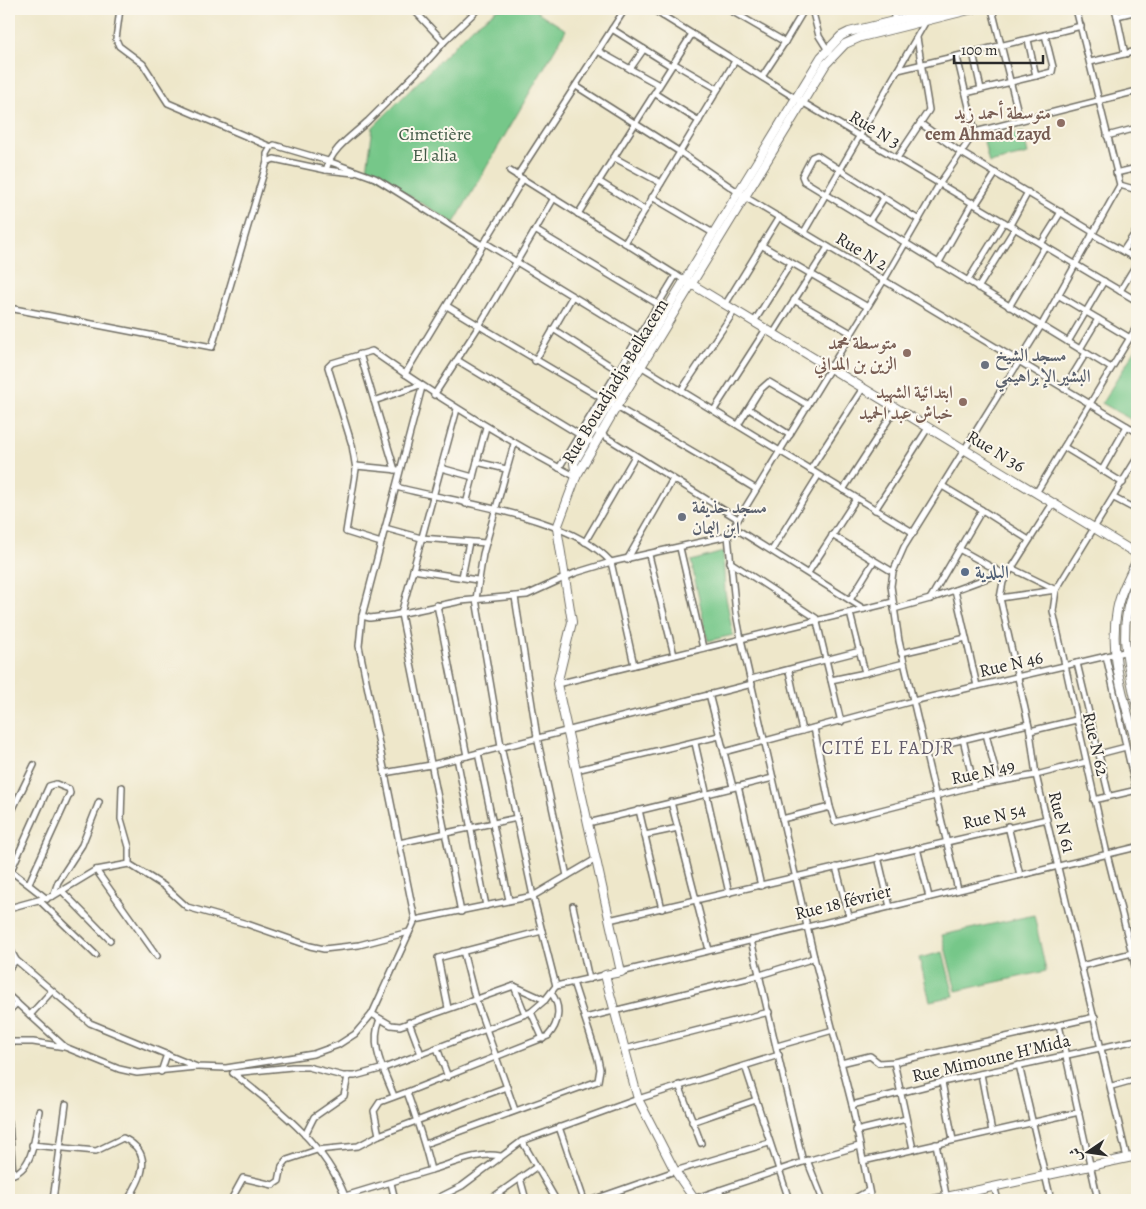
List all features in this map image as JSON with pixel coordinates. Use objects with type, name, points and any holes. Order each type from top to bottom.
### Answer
[{"type":"street","points":[[120,9],[116,39],[119,46],[143,64],[168,103],[271,147],[278,145],[375,178],[642,339]]},
{"type":"street","points":[[414,9],[444,42]]},
{"type":"street","points":[[326,170],[328,161],[336,150],[374,115],[478,9]]},
{"type":"street","points":[[405,374],[447,306],[520,177],[625,9]]},
{"type":"street","name":"Rue N 3","points":[[652,9],[799,100],[1137,301]]},
{"type":"street","points":[[663,16],[668,9]]},
{"type":"street","points":[[728,9],[785,42]]},
{"type":"street","points":[[812,9],[819,36],[830,52]]},
{"type":"street","points":[[892,9],[895,20]]},
{"type":"street","name":"Rue Bouadjadja Belkacem","points":[[637,364],[642,339],[688,282],[712,233],[830,52],[849,32],[942,9]]},
{"type":"street","name":"Rue Bouadjadja Belkacem","points":[[830,52],[853,40],[968,9]]},
{"type":"street","points":[[992,9],[1020,120]]},
{"type":"street","points":[[958,890],[904,663],[891,586],[893,572],[904,547],[944,487],[1018,361],[1041,326],[1120,185],[1076,9]]},
{"type":"street","points":[[1115,9],[1125,54]]},
{"type":"street","points":[[762,77],[803,10],[813,17]]},
{"type":"street","points":[[1117,16],[1137,11]]},
{"type":"street","points":[[804,232],[926,20]]},
{"type":"street","points":[[898,70],[1081,26]]},
{"type":"street","points":[[612,29],[644,49],[718,89]]},
{"type":"street","points":[[578,214],[692,34]]},
{"type":"street","points":[[966,93],[1053,70],[1045,35]]},
{"type":"street","points":[[896,158],[929,110],[917,37]]},
{"type":"street","points":[[1028,40],[1036,76]]},
{"type":"street","points":[[630,69],[644,49]]},
{"type":"street","points":[[598,51],[659,85]]},
{"type":"street","points":[[1090,62],[1137,51]]},
{"type":"street","points":[[973,53],[981,90]]},
{"type":"street","points":[[958,57],[975,132]]},
{"type":"street","points":[[625,243],[735,61]]},
{"type":"street","name":"Rue N 2","points":[[576,86],[680,152],[746,197],[1137,432]]},
{"type":"street","points":[[871,1200],[852,1105],[814,957],[766,740],[741,639],[728,536],[866,306],[884,280],[940,183],[975,132],[1137,90]]},
{"type":"street","points":[[654,93],[699,120]]},
{"type":"street","name":"Rue Bouadjadja Belkacem","points":[[576,478],[594,444],[597,432],[613,404],[688,282],[746,197],[799,100]]},
{"type":"street","points":[[920,123],[960,152],[1137,259]]},
{"type":"street","points":[[1107,136],[1137,128]]},
{"type":"street","points":[[9,308],[212,347],[267,162],[267,154],[271,147]]},
{"type":"street","points":[[919,220],[817,155],[812,157],[802,179],[967,282],[1111,368]]},
{"type":"street","points":[[613,157],[661,183]]},
{"type":"street","points":[[267,162],[274,159],[326,170],[360,174]]},
{"type":"street","points":[[1116,173],[1137,168]]},
{"type":"street","points":[[510,171],[688,282]]},
{"type":"street","points":[[938,264],[975,203],[996,173]]},
{"type":"street","points":[[598,182],[645,210]]},
{"type":"street","points":[[1120,185],[1137,190]]},
{"type":"street","points":[[967,282],[1028,192]]},
{"type":"street","points":[[652,197],[712,233]]},
{"type":"street","points":[[434,394],[479,326],[554,198]]},
{"type":"street","points":[[870,221],[884,198]]},
{"type":"street","points":[[1009,307],[1061,212]]},
{"type":"street","points":[[725,305],[779,217]]},
{"type":"street","points":[[978,288],[1015,228]]},
{"type":"street","points":[[534,230],[666,309]]},
{"type":"street","points":[[1123,251],[1137,230]]},
{"type":"street","points":[[761,246],[866,306]]},
{"type":"street","points":[[714,410],[769,331],[794,300],[828,247]]},
{"type":"street","points":[[754,322],[791,263]]},
{"type":"street","points":[[1120,290],[1137,263]]},
{"type":"street","points":[[559,468],[600,398],[622,372],[642,339],[658,304],[676,275]]},
{"type":"street","points":[[1068,342],[1104,280]]},
{"type":"street","name":"Rue N 36","points":[[688,282],[1137,554]]},
{"type":"street","points":[[1058,295],[1130,338]]},
{"type":"street","points":[[535,361],[572,297]]},
{"type":"street","points":[[794,300],[851,333]]},
{"type":"street","points":[[447,306],[535,361],[613,404],[756,488]]},
{"type":"street","points":[[681,391],[734,310]]},
{"type":"street","points":[[1080,349],[1098,319]]},
{"type":"street","points":[[1036,493],[1137,326]]},
{"type":"street","points":[[553,329],[622,372]]},
{"type":"street","points":[[381,543],[346,532],[356,466],[328,367],[332,363],[372,351],[421,386],[486,427],[576,478],[557,528],[572,622],[557,684],[621,972]]},
{"type":"street","points":[[1064,388],[1086,353]]},
{"type":"street","points":[[360,354],[398,470]]},
{"type":"street","points":[[457,360],[594,444]]},
{"type":"street","points":[[637,364],[914,533]]},
{"type":"street","name":"Rue Bouadjadja Belkacem","points":[[613,404],[622,372],[637,364]]},
{"type":"street","points":[[738,425],[760,390],[769,382],[773,382],[808,405]]},
{"type":"street","points":[[374,401],[421,386]]},
{"type":"street","points":[[9,1042],[33,1042],[65,1047],[119,1070],[137,1073],[196,1067],[226,1068],[313,1054],[338,1045],[355,1034],[372,1014],[414,920],[360,646],[362,616],[421,386]]},
{"type":"street","points":[[810,470],[863,388]]},
{"type":"street","points":[[843,490],[896,408]]},
{"type":"street","points":[[458,409],[401,614],[461,912]]},
{"type":"street","points":[[749,409],[790,435]]},
{"type":"street","points":[[1102,470],[1127,426]]},
{"type":"street","points":[[466,504],[486,427]]},
{"type":"street","points":[[875,510],[928,428]]},
{"type":"street","points":[[597,432],[738,518]]},
{"type":"street","name":"Rue Bouadjadja Belkacem","points":[[576,478],[574,463],[587,440],[597,432]]},
{"type":"street","points":[[233,1073],[300,1067],[348,1076],[384,1068],[531,1012],[545,1000],[556,986],[533,896],[501,746],[476,599],[478,580],[494,510],[514,444]]},
{"type":"street","points":[[1064,447],[1123,483]]},
{"type":"street","points":[[585,542],[635,456]]},
{"type":"street","name":"Rue N 62","points":[[1137,459],[1056,590],[1053,611],[1094,800],[1137,974]]},
{"type":"street","points":[[477,462],[506,469]]},
{"type":"street","points":[[356,466],[398,470]]},
{"type":"street","points":[[441,468],[473,477]]},
{"type":"street","points":[[772,550],[818,476]]},
{"type":"street","points":[[627,560],[673,479]]},
{"type":"street","points":[[396,487],[432,497],[494,510],[557,528],[585,542],[611,562],[634,665]]},
{"type":"street","points":[[944,487],[1029,540]]},
{"type":"street","points":[[1114,498],[1131,507],[1137,505]]},
{"type":"street","points":[[808,573],[856,499]]},
{"type":"street","name":"Rue N 61","points":[[1054,503],[1007,576],[1000,590],[1000,598],[1030,732],[1036,775],[1080,966],[1103,1048],[1128,1158]]},
{"type":"street","points":[[930,599],[982,510]]},
{"type":"street","points":[[733,527],[864,609]]},
{"type":"street","points":[[385,528],[421,538],[486,543]]},
{"type":"street","points":[[832,535],[893,572]]},
{"type":"street","points":[[362,616],[370,618],[401,614],[437,605],[476,599],[527,595],[564,578],[611,562],[627,560],[728,536]]},
{"type":"street","points":[[462,578],[470,542]]},
{"type":"street","points":[[680,548],[703,648]]},
{"type":"street","points":[[959,549],[1007,576]]},
{"type":"street","points":[[649,554],[674,655]]},
{"type":"street","points":[[1137,560],[1116,610],[1116,654],[1137,748]]},
{"type":"street","points":[[850,600],[874,561]]},
{"type":"street","points":[[730,562],[811,613],[817,621],[841,722]]},
{"type":"street","points":[[1012,568],[1056,590]]},
{"type":"street","points":[[413,570],[478,580]]},
{"type":"street","points":[[894,609],[930,599],[1001,572]]},
{"type":"street","points":[[1137,580],[1127,613],[1124,652],[1137,707]]},
{"type":"street","points":[[955,590],[978,686]]},
{"type":"street","points":[[1000,598],[1056,590]]},
{"type":"street","points":[[515,597],[537,737],[567,876]]},
{"type":"street","points":[[557,684],[893,602]]},
{"type":"street","points":[[437,605],[467,756]]},
{"type":"street","points":[[850,613],[865,673]]},
{"type":"street","points":[[902,653],[966,638]]},
{"type":"street","name":"Rue N 46","points":[[724,752],[841,722],[913,701],[1137,649]]},
{"type":"street","points":[[384,773],[431,765],[467,756],[709,694],[789,670],[860,652]]},
{"type":"street","points":[[1094,800],[1137,790],[1106,656]]},
{"type":"street","points":[[832,680],[904,663]]},
{"type":"street","points":[[1076,663],[1109,796]]},
{"type":"street","points":[[789,670],[802,731]]},
{"type":"street","points":[[709,694],[761,886]]},
{"type":"street","points":[[1030,732],[1076,720]]},
{"type":"street","points":[[924,749],[1028,724]]},
{"type":"street","points":[[782,819],[830,807],[814,728]]},
{"type":"street","points":[[986,734],[998,781]]},
{"type":"street","points":[[576,770],[719,736]]},
{"type":"street","points":[[963,739],[974,786]]},
{"type":"street","points":[[695,742],[729,893]]},
{"type":"street","points":[[1099,754],[1126,747]]},
{"type":"street","points":[[478,753],[509,900]]},
{"type":"street","points":[[457,758],[486,906]]},
{"type":"street","name":"Rue N 49","points":[[830,807],[833,820],[837,822],[974,786],[1036,775],[1086,762]]},
{"type":"street","points":[[9,817],[34,764]]},
{"type":"street","points":[[588,823],[773,778]]},
{"type":"street","points":[[29,883],[70,793],[69,789],[56,784],[48,786],[10,873],[29,883],[96,956]]},
{"type":"street","points":[[122,787],[121,819],[128,847],[129,864]]},
{"type":"street","points":[[53,896],[58,882],[82,845],[99,802]]},
{"type":"street","points":[[671,802],[709,950]]},
{"type":"street","points":[[639,810],[662,909]]},
{"type":"street","points":[[399,843],[517,818]]},
{"type":"street","name":"Rue N 54","points":[[609,920],[761,886],[1008,826],[1047,819]]},
{"type":"street","points":[[1008,826],[1020,875]]},
{"type":"street","points":[[645,835],[678,828]]},
{"type":"street","name":"Rue 18 février","points":[[556,986],[621,972],[1137,847]]},
{"type":"street","points":[[917,848],[929,897]]},
{"type":"street","points":[[878,857],[890,907]]},
{"type":"street","points":[[414,920],[533,896],[596,859]]},
{"type":"street","points":[[9,908],[53,896],[96,870],[129,864],[164,886],[187,907],[247,924],[310,946],[324,949],[359,945],[409,932]]},
{"type":"street","points":[[836,867],[849,916]]},
{"type":"street","points":[[96,870],[157,956]]},
{"type":"street","points":[[62,892],[110,940]]},
{"type":"street","points":[[573,906],[589,979]]},
{"type":"street","points":[[448,1008],[437,960],[440,957],[542,931]]},
{"type":"street","points":[[751,940],[805,1161],[823,1200]]},
{"type":"street","points":[[9,947],[16,960],[51,992],[90,1023],[196,1067]]},
{"type":"street","points":[[463,951],[475,998],[515,1110]]},
{"type":"street","points":[[1080,966],[1132,953]]},
{"type":"street","points":[[585,1018],[760,975],[814,957]]},
{"type":"street","points":[[9,968],[16,960]]},
{"type":"street","points":[[605,975],[638,1099],[675,1171],[693,1200],[805,1161],[859,1146]]},
{"type":"street","points":[[425,1144],[598,1081],[600,1069],[574,982]]},
{"type":"street","points":[[372,1014],[396,1026],[514,986],[545,1000]]},
{"type":"street","points":[[514,986],[525,1014]]},
{"type":"street","points":[[30,1015],[51,992]]},
{"type":"street","points":[[379,1135],[374,1110],[380,1102],[497,1058],[542,1039],[553,1031],[557,1022],[558,1003],[551,993]]},
{"type":"street","points":[[9,996],[65,1047]]},
{"type":"street","points":[[9,1011],[17,1003]]},
{"type":"street","points":[[531,1012],[542,1039]]},
{"type":"street","points":[[625,1049],[769,1012]]},
{"type":"street","points":[[841,1062],[870,1056],[879,1063],[894,1062],[1094,1017]]},
{"type":"street","points":[[380,1019],[374,1040],[394,1096]]},
{"type":"street","points":[[409,1022],[421,1054]]},
{"type":"street","points":[[1059,1024],[1098,1200]]},
{"type":"street","points":[[777,1046],[833,1030]]},
{"type":"street","name":"Rue Mimoune H'Mida","points":[[852,1105],[942,1082],[1137,1040]]},
{"type":"street","points":[[438,1048],[448,1077]]},
{"type":"street","points":[[161,1072],[166,1054]]},
{"type":"street","points":[[434,1200],[462,1186],[522,1140],[679,1085],[779,1055]]},
{"type":"street","points":[[894,1062],[913,1149]]},
{"type":"street","points":[[1019,1065],[1052,1200]]},
{"type":"street","points":[[745,1066],[789,1200]]},
{"type":"street","points":[[226,1068],[281,1110],[305,1135],[334,1169],[345,1196]]},
{"type":"street","points":[[981,1074],[992,1132]]},
{"type":"street","points":[[305,1135],[314,1117],[344,1096],[348,1076]]},
{"type":"street","points":[[1112,1086],[1137,1079]]},
{"type":"street","points":[[942,1082],[953,1140]]},
{"type":"street","points":[[679,1085],[701,1143]]},
{"type":"street","points":[[231,1200],[243,1178],[274,1185],[279,1181],[284,1162],[317,1150],[358,1146],[379,1135],[507,1087]]},
{"type":"street","points":[[407,1092],[425,1144],[431,1170]]},
{"type":"street","points":[[692,1122],[756,1100]]},
{"type":"street","points":[[53,1200],[66,1104]]},
{"type":"street","points":[[9,1123],[11,1175],[22,1170],[28,1163],[40,1112]]},
{"type":"street","points":[[863,1161],[1078,1112]]},
{"type":"street","points":[[856,1131],[906,1119]]},
{"type":"street","points":[[559,1127],[584,1200]]},
{"type":"street","points":[[32,1146],[96,1151],[122,1138],[128,1140],[138,1149],[143,1164],[138,1183],[128,1200]]},
{"type":"street","points":[[522,1140],[556,1200]]},
{"type":"street","points":[[592,1200],[675,1171],[769,1143]]},
{"type":"street","points":[[936,1144],[947,1198]]},
{"type":"street","points":[[332,1200],[488,1155],[500,1156]]},
{"type":"street","points":[[932,1200],[1137,1156]]},
{"type":"street","points":[[489,1200],[536,1167]]},
{"type":"street","points":[[520,1178],[526,1200]]},
{"type":"street","points":[[391,1183],[395,1200]]},
{"type":"street","points":[[994,1186],[998,1200]]},
{"type":"street","points":[[719,1190],[723,1200]]},
{"type":"street","points":[[852,1200],[868,1191]]},
{"type":"green space","name":"Cimetière El alia","points":[[498,9],[533,9],[566,30],[454,223],[367,170],[373,127],[472,28]]},
{"type":"green space","points":[[1023,132],[1028,154],[989,163],[984,142]]},
{"type":"green space","points":[[1137,347],[1137,423],[1102,403]]},
{"type":"green space","points":[[723,552],[725,592],[733,635],[708,641],[691,561]]},
{"type":"green space","points":[[1034,915],[1046,971],[956,991],[942,935]]},
{"type":"green space","points":[[943,952],[954,996],[930,1001],[919,958]]},
{"type":"place","name":"متوسطة أحمد زيد cem Ahmad zayd","points":[[1061,123]]},
{"type":"place","name":"متوسطة محمد الزين بن المداني","points":[[907,353]]},
{"type":"place","name":"مسجد الشيخ البشير الإبراهيمي","points":[[985,365]]},
{"type":"place","name":"ابتدائية الشهيد خباش عبد الحميد","points":[[963,402]]},
{"type":"place","name":"مسجد حذيفة ابن اليمان","points":[[682,517]]},
{"type":"place","name":"البلدية","points":[[965,572]]},
{"type":"district","name":"CITÉ EL FADJR","points":[[888,748]]}]
